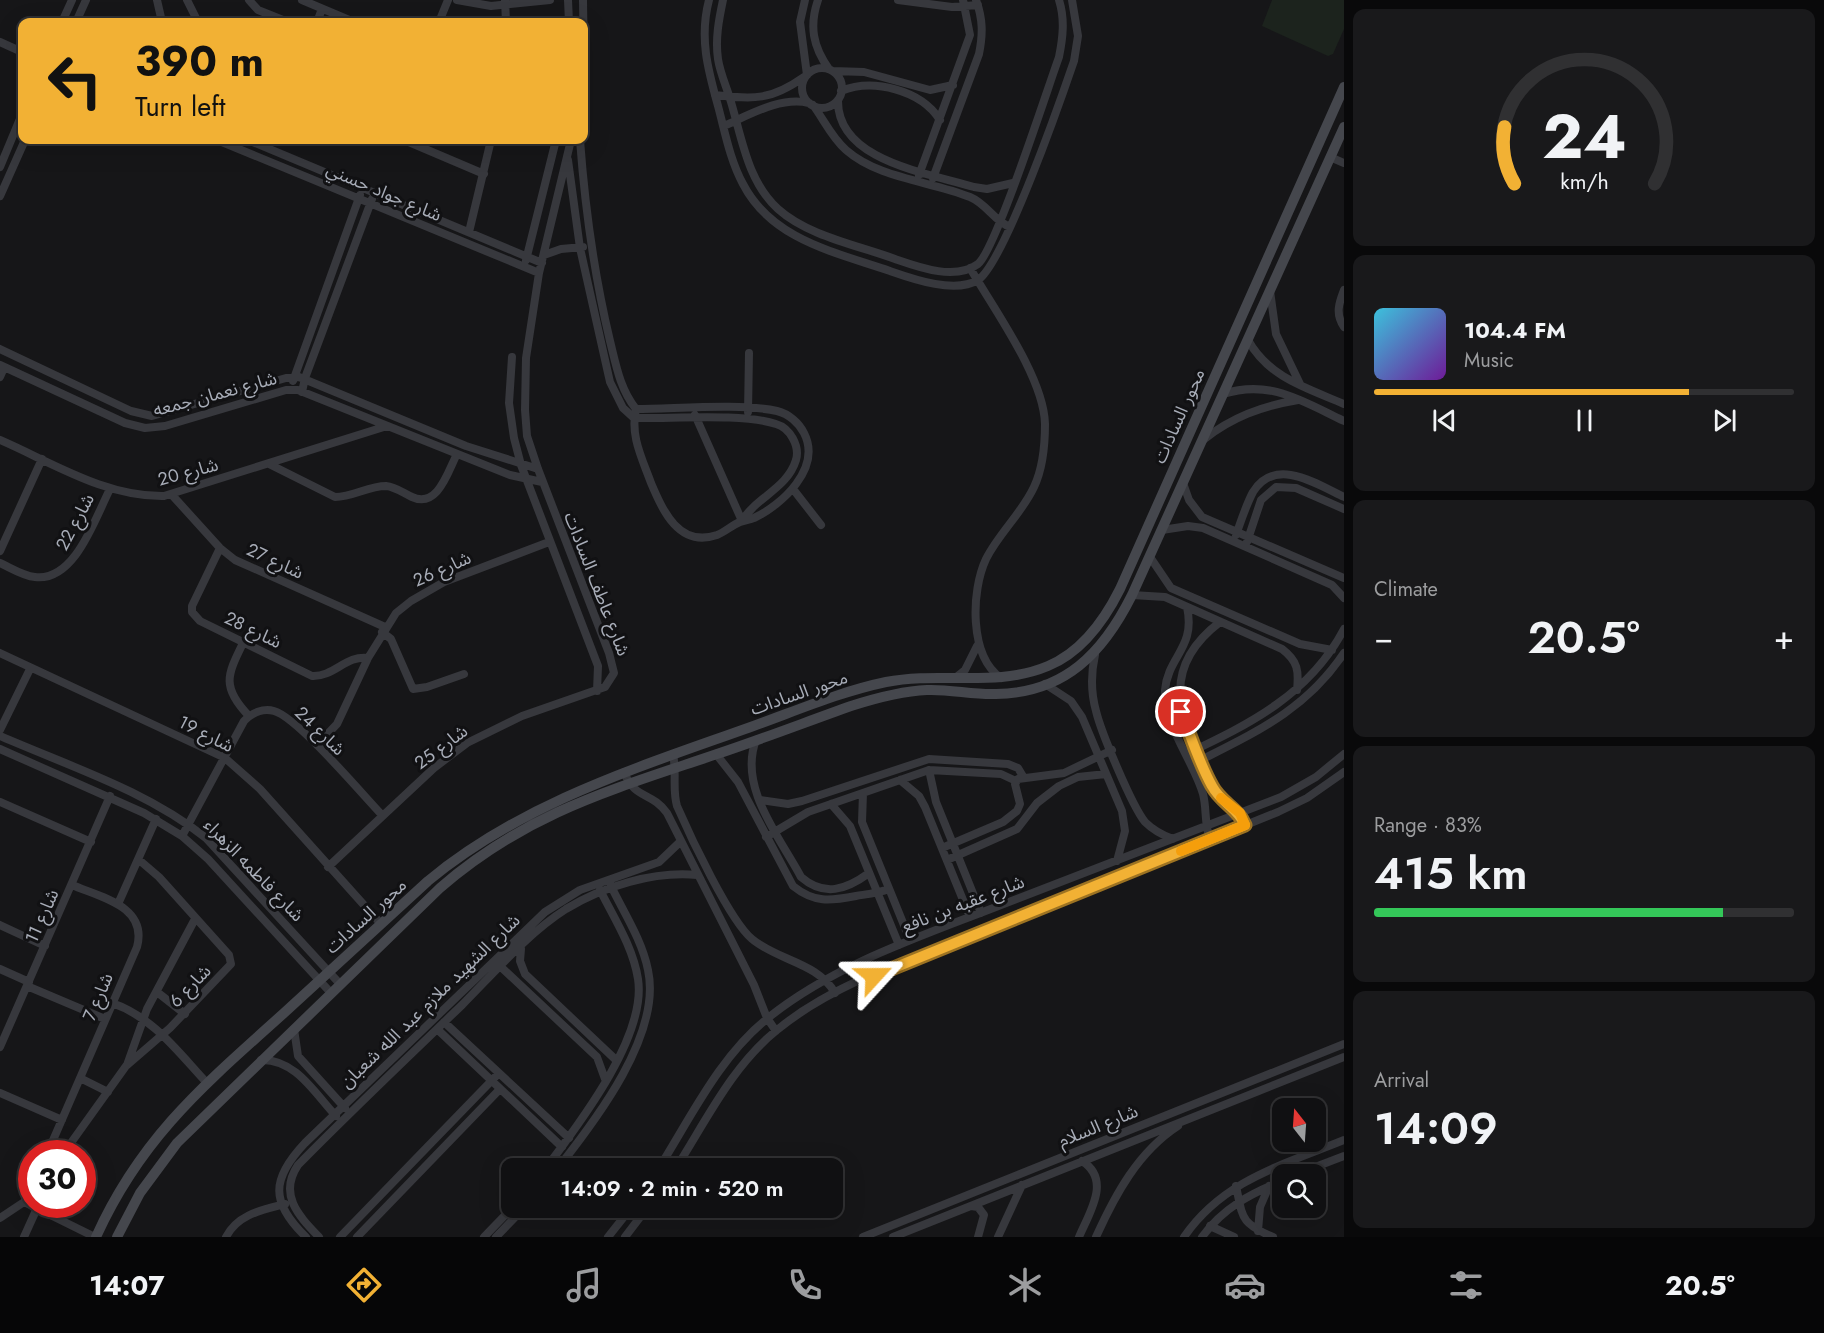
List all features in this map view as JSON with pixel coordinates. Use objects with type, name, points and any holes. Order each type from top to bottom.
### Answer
[{"type":"street","points":[[64,18],[72,0]]},
{"type":"street","points":[[78,18],[86,0]]},
{"type":"street","points":[[157,0],[161,18]]},
{"type":"street","points":[[187,0],[196,18]]},
{"type":"street","points":[[249,0],[258,9],[279,18]]},
{"type":"street","points":[[303,0],[344,18]]},
{"type":"street","points":[[441,18],[448,0]]},
{"type":"street","points":[[457,0],[477,6],[550,0]]},
{"type":"street","points":[[568,0],[569,18]]},
{"type":"street","points":[[583,0],[583,18]]},
{"type":"street","points":[[709,0],[703,40],[724,126],[742,183],[753,202],[785,231],[805,242],[902,275],[950,285],[977,280],[994,261],[1010,227],[1074,61],[1078,36],[1072,0]]},
{"type":"street","points":[[723,0],[719,20],[718,59],[754,177],[765,194],[794,221],[904,262],[949,272],[970,268],[985,255],[999,223],[1059,57],[1063,34],[1063,12],[1059,0]]},
{"type":"street","points":[[805,0],[800,22],[806,76],[802,90],[847,151],[881,169],[972,198],[987,209],[999,223],[1010,227]]},
{"type":"street","points":[[818,0],[812,23],[813,40],[819,56],[838,77],[842,91],[838,100],[841,123],[858,143],[884,160],[987,189],[1013,183]]},
{"type":"street","points":[[898,0],[964,4],[977,2],[982,37],[979,54],[930,185]]},
{"type":"street","points":[[917,180],[970,35],[964,4]]},
{"type":"street","points":[[319,18],[322,9]]},
{"type":"street","points":[[0,42],[18,50]]},
{"type":"street","points":[[715,95],[757,99],[781,91],[817,69],[864,72],[930,90],[953,85]]},
{"type":"street","points":[[842,91],[853,86],[879,85],[926,103],[940,120]]},
{"type":"street","name":"محور السادات","points":[[95,1237],[152,1140],[207,1083],[451,862],[513,822],[562,797],[624,772],[888,681],[1001,678],[1026,675],[1051,665],[1073,651],[1103,620],[1120,589],[1344,87]]},
{"type":"street","points":[[724,126],[797,100],[826,107],[838,100]]},
{"type":"street","points":[[0,166],[18,123]]},
{"type":"street","name":"محور السادات","points":[[117,1237],[140,1193],[177,1143],[440,888],[492,847],[545,816],[582,800],[851,706],[902,693],[928,690],[998,694],[1045,684],[1095,655],[1114,628],[1150,557],[1344,127]]},
{"type":"street","points":[[0,196],[23,144]]},
{"type":"street","name":"شارع جواد حسني","points":[[227,144],[539,273]]},
{"type":"street","name":"شارع جواد حسني","points":[[258,144],[527,256],[543,259]]},
{"type":"street","points":[[413,144],[484,174]]},
{"type":"street","points":[[469,232],[490,144]]},
{"type":"street","points":[[525,267],[555,144]]},
{"type":"street","name":"شارع عاطف السادات","points":[[570,144],[539,273],[524,384],[527,436],[542,482],[613,665],[614,673],[611,681],[597,691]]},
{"type":"street","points":[[580,144],[591,246],[619,377],[623,389],[636,409],[634,418],[636,445],[661,508],[670,522],[683,534],[700,538],[717,535],[742,521],[753,519],[793,489],[803,474],[807,462],[806,436],[790,416],[777,411],[748,409],[636,409]]},
{"type":"street","points":[[567,154],[580,248],[610,382],[619,402],[634,418],[748,419],[776,424],[792,437],[797,458],[780,485],[748,511],[742,521]]},
{"type":"street","points":[[1330,157],[1344,163]]},
{"type":"street","points":[[291,390],[363,188]]},
{"type":"street","points":[[302,392],[305,378],[375,192]]},
{"type":"street","points":[[543,259],[561,249],[591,246]]},
{"type":"street","points":[[955,678],[964,670],[977,646],[978,580],[987,558],[1020,513],[1036,484],[1044,453],[1045,421],[1038,390],[970,268]]},
{"type":"street","points":[[1261,274],[1273,286],[1276,334],[1300,384]]},
{"type":"street","points":[[1344,290],[1338,305],[1340,321],[1344,327]]},
{"type":"street","points":[[1248,340],[1256,355],[1268,368],[1344,404]]},
{"type":"street","name":"شارع نعمان جمعه","points":[[0,349],[131,411],[152,416],[294,377],[305,378],[466,446],[538,470]]},
{"type":"street","points":[[748,419],[749,353]]},
{"type":"street","name":"شارع عاطف السادات","points":[[512,357],[509,402],[514,438],[526,480],[598,666],[597,691]]},
{"type":"street","points":[[29,379],[33,365]]},
{"type":"street","points":[[0,377],[2,367]]},
{"type":"street","name":"شارع نعمان جمعه","points":[[2,367],[125,423],[155,428],[291,390],[302,392],[526,480],[542,482]]},
{"type":"street","points":[[62,394],[65,380]]},
{"type":"street","points":[[1223,394],[1241,388],[1260,388],[1298,400],[1344,421]]},
{"type":"street","points":[[1202,441],[1222,425],[1246,413],[1298,400]]},
{"type":"street","points":[[692,409],[742,521]]},
{"type":"street","points":[[1199,412],[1213,417]]},
{"type":"street","name":"شارع 20","points":[[0,440],[110,489],[147,497],[172,495],[387,426]]},
{"type":"street","points":[[514,438],[527,436]]},
{"type":"street","points":[[269,464],[312,488],[335,496],[346,497],[388,486],[417,499],[424,499],[438,492],[457,454]]},
{"type":"street","points":[[0,551],[42,459]]},
{"type":"street","points":[[1234,541],[1252,493],[1259,484],[1278,474],[1300,477],[1344,497]]},
{"type":"street","points":[[1183,483],[1189,500],[1202,517],[1344,578]]},
{"type":"street","points":[[1245,546],[1261,500],[1276,487],[1296,488],[1344,509]]},
{"type":"street","name":"شارع 22","points":[[0,563],[36,577],[61,571],[74,559],[110,489]]},
{"type":"street","points":[[793,489],[821,525]]},
{"type":"street","name":"شارع 27","points":[[172,495],[220,548],[252,569],[383,630]]},
{"type":"street","points":[[1162,530],[1174,526],[1197,526],[1332,585],[1344,598]]},
{"type":"street","name":"شارع 26","points":[[317,745],[337,724],[368,658],[383,630],[396,613],[427,590],[549,542]]},
{"type":"street","name":"شارع 28","points":[[220,548],[194,601],[192,612],[200,621],[312,676],[328,675],[355,658],[368,658]]},
{"type":"street","points":[[1150,557],[1171,588],[1300,644],[1332,650]]},
{"type":"street","points":[[1132,595],[1166,597],[1292,656],[1298,666],[1297,690]]},
{"type":"street","points":[[1205,615],[1209,606]]},
{"type":"street","points":[[1187,607],[1188,638],[1167,676],[1166,705],[1202,791],[1205,826],[1209,840]]},
{"type":"street","points":[[1220,622],[1198,645],[1179,683],[1181,712],[1201,761],[1220,798],[1240,813],[1245,825]]},
{"type":"street","points":[[1186,754],[1266,713],[1297,690],[1332,650],[1344,629]]},
{"type":"street","points":[[383,630],[391,639],[413,689],[427,687],[464,674]]},
{"type":"street","points":[[182,836],[249,716],[239,704],[228,680],[228,673],[244,641]]},
{"type":"street","points":[[977,646],[989,667],[1001,678]]},
{"type":"street","points":[[1191,766],[1291,711],[1309,696],[1344,652]]},
{"type":"street","name":"شارع 19","points":[[0,653],[30,669],[225,758],[260,789],[381,924]]},
{"type":"street","points":[[1095,655],[1092,689],[1096,711],[1137,810],[1152,828],[1173,839]]},
{"type":"street","points":[[0,730],[30,669]]},
{"type":"street","points":[[1045,684],[1071,701],[1082,717],[1099,756],[1124,821],[1122,847],[1117,861]]},
{"type":"street","name":"شارع 25","points":[[328,867],[434,768],[485,733],[522,716],[597,691]]},
{"type":"street","name":"شارع 24","points":[[249,716],[261,711],[281,714],[317,745],[382,815]]},
{"type":"street","points":[[0,748],[2,737]]},
{"type":"street","name":"شارع فاطمه الزهراء","points":[[2,737],[147,799],[188,824],[206,838],[340,984]]},
{"type":"street","points":[[756,740],[750,766],[751,779],[801,877],[811,885],[823,890],[837,890],[869,873]]},
{"type":"street","name":"شارع فاطمه الزهراء","points":[[0,748],[110,796],[156,819],[182,836],[208,859],[331,993]]},
{"type":"street","points":[[766,837],[777,832],[796,817],[929,770],[1002,774],[1020,779],[1064,773],[1112,750]]},
{"type":"street","points":[[673,754],[676,767],[674,795],[677,807],[741,928],[763,947],[827,979],[835,993]]},
{"type":"street","points":[[716,754],[732,772],[793,885],[806,896],[823,901],[878,894],[889,889]]},
{"type":"street","name":"شارع عقبه بن نافع","points":[[665,1158],[714,1080],[747,1038],[767,1018],[827,979],[910,940],[1281,797],[1316,777],[1344,754]]},
{"type":"street","points":[[760,800],[773,804],[802,801],[929,759],[1008,764],[1018,768],[1020,804],[1017,810],[1003,822],[942,848]]},
{"type":"street","points":[[929,770],[936,802],[981,913]]},
{"type":"street","points":[[624,772],[629,785],[664,808],[754,985],[767,1018],[776,1031]]},
{"type":"street","name":"شارع عقبه بن نافع","points":[[682,1158],[725,1091],[757,1050],[776,1031],[835,993],[913,959],[1245,825],[1307,798],[1344,772]]},
{"type":"street","points":[[947,860],[1009,834],[1024,822],[1030,810],[1059,786],[1078,777],[1106,774]]},
{"type":"street","points":[[900,780],[919,796],[970,917]]},
{"type":"street","points":[[863,793],[862,822],[910,940]]},
{"type":"street","name":"شارع 11","points":[[0,1047],[3,1033],[28,984],[110,796]]},
{"type":"street","points":[[0,802],[91,842]]},
{"type":"street","points":[[831,804],[850,826],[898,945]]},
{"type":"street","points":[[1020,804],[1030,810]]},
{"type":"street","points":[[118,904],[156,819]]},
{"type":"street","name":"شارع الشهيد ملازم عبد الله شعبان","points":[[281,1205],[278,1193],[284,1169],[294,1154],[530,924],[561,901],[597,883],[659,862],[681,841]]},
{"type":"street","name":"شارع 6","points":[[73,1140],[126,1066],[184,1014],[231,964],[229,955],[159,877],[138,860]]},
{"type":"street","name":"شارع الشهيد ملازم عبد الله شعبان","points":[[291,1202],[290,1186],[294,1171],[436,1029],[521,948],[567,909],[602,892],[663,874],[697,875]]},
{"type":"street","points":[[566,1158],[578,1143],[636,1050],[649,1013],[651,985],[646,959],[608,880]]},
{"type":"street","points":[[553,1158],[569,1138],[616,1060],[635,1022],[639,987],[630,951],[597,883]]},
{"type":"street","name":"شارع 7","points":[[53,1140],[137,947],[139,934],[133,916],[118,904],[72,885]]},
{"type":"street","name":"شارع 6","points":[[126,1066],[143,1018],[195,919]]},
{"type":"street","points":[[0,925],[45,946]]},
{"type":"street","points":[[521,948],[520,961],[525,974],[616,1060]]},
{"type":"street","points":[[501,967],[597,1058],[605,1078]]},
{"type":"street","points":[[0,969],[105,1019]]},
{"type":"street","points":[[157,992],[184,1014]]},
{"type":"street","points":[[112,1003],[143,1018],[207,1083]]},
{"type":"street","points":[[444,1022],[569,1138]]},
{"type":"street","points":[[294,1029],[298,1056],[350,1114]]},
{"type":"street","points":[[436,1029],[561,1147]]},
{"type":"street","name":"شارع السلام","points":[[863,1237],[1344,1044]]},
{"type":"street","name":"شارع السلام","points":[[896,1236],[1344,1057]]},
{"type":"street","points":[[261,1060],[279,1062],[294,1070],[341,1122]]},
{"type":"street","points":[[340,1237],[499,1073]]},
{"type":"street","points":[[80,1078],[108,1092]]},
{"type":"street","points":[[357,1237],[500,1089]]},
{"type":"street","points":[[0,1093],[62,1120]]},
{"type":"street","points":[[1096,1237],[1115,1198],[1140,1161],[1172,1131],[1190,1119],[1185,1107]]},
{"type":"street","points":[[1195,1237],[1185,1235],[1208,1206],[1236,1186],[1344,1140]]},
{"type":"street","points":[[1323,1164],[1344,1156]]},
{"type":"street","points":[[1079,1237],[1096,1197],[1098,1185],[1095,1174],[1082,1161]]},
{"type":"street","points":[[998,1237],[1022,1185]]},
{"type":"street","points":[[1236,1186],[1243,1219],[1258,1231],[1273,1237]]},
{"type":"street","points":[[1202,1237],[1210,1226],[1239,1201],[1270,1186]]},
{"type":"street","points":[[1258,1231],[1260,1207],[1270,1186]]},
{"type":"street","points":[[226,1237],[235,1224],[245,1216],[291,1202],[300,1217],[319,1237]]},
{"type":"street","points":[[281,1205],[287,1218],[306,1237]]},
{"type":"street","points":[[0,1218],[18,1206]]},
{"type":"street","points":[[970,1206],[978,1207],[984,1215],[978,1237]]},
{"type":"street","points":[[24,1237],[33,1218]]},
{"type":"street","points":[[60,1218],[95,1237]]},
{"type":"street","points":[[484,1237],[502,1218]]},
{"type":"street","points":[[496,1237],[514,1218]]},
{"type":"street","points":[[608,1237],[623,1218]]},
{"type":"street","points":[[625,1237],[640,1218]]},
{"type":"street","points":[[1210,1226],[1234,1237]]},
{"type":"shaded area","points":[[1272,0],[1344,0],[1344,29],[1333,54],[1328,56],[1262,26]]},
{"type":"slow traffic","points":[[1181,851],[1245,825],[1240,813],[1221,798]]},
{"type":"route","points":[[874,976],[1245,825],[1240,813],[1220,798],[1212,787],[1181,712]]}]
